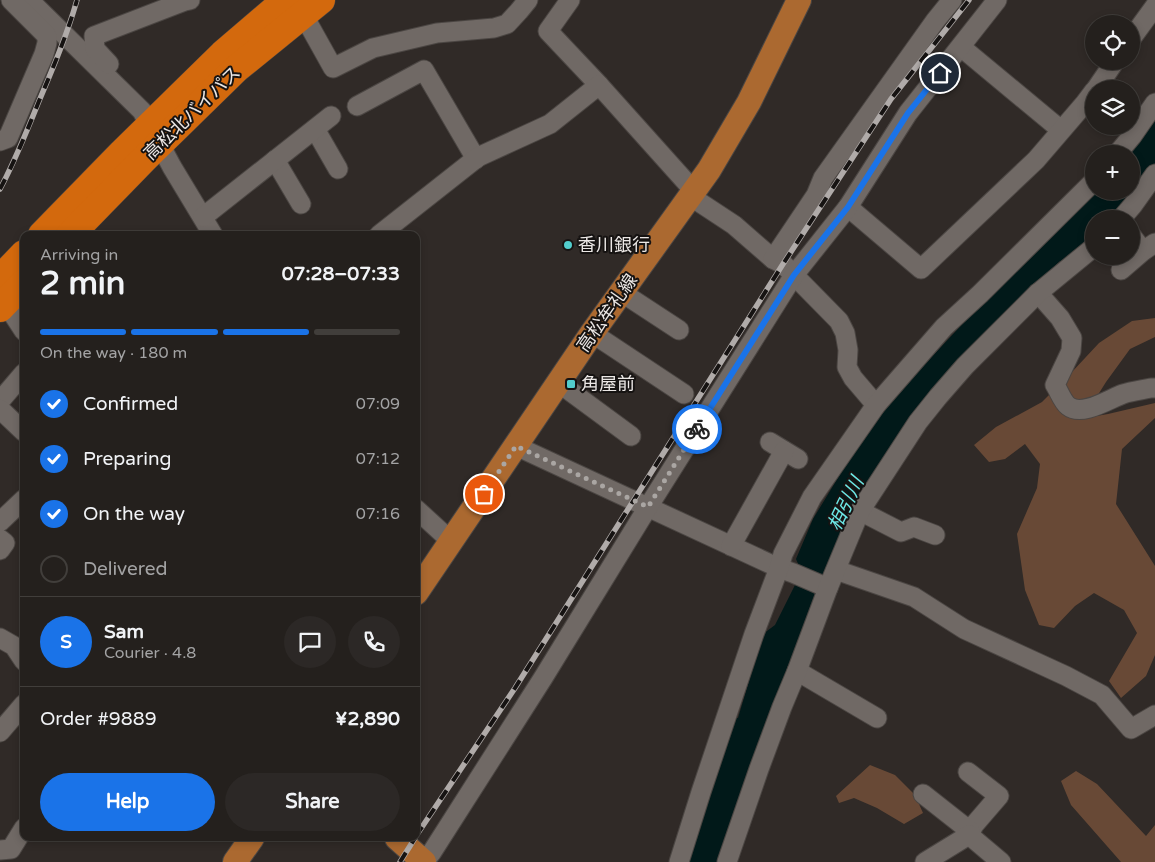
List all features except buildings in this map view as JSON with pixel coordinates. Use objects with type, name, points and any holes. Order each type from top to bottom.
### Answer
[{"type":"highway","name":"高松北バイパス","points":[[46,231],[150,127],[236,69],[303,5]]},
{"type":"highway","name":"高松北バイパス","points":[[73,231],[150,127]]},
{"type":"highway","points":[[7,293],[20,263]]},
{"type":"main road","name":"高松牟礼線","points":[[420,587],[592,332],[709,170],[749,102],[799,0]]},
{"type":"main road","points":[[235,862],[247,841]]},
{"type":"main road","points":[[400,841],[424,862]]},
{"type":"street","points":[[0,141],[8,138],[47,44],[47,36],[11,0]]},
{"type":"street","points":[[29,0],[150,127]]},
{"type":"street","points":[[186,0],[94,36],[94,49],[141,101],[150,127],[211,231]]},
{"type":"street","points":[[303,5],[309,25],[333,68],[373,48],[437,33],[494,28],[507,24],[528,0]]},
{"type":"street","points":[[773,259],[816,195],[823,178],[952,0]]},
{"type":"street","points":[[424,862],[544,678],[648,507],[794,275],[848,207],[908,113],[997,0]]},
{"type":"street","points":[[567,1],[548,31],[599,85],[692,193],[734,225],[773,259],[783,264],[839,321],[845,333],[848,350],[847,367],[853,378],[876,405]]},
{"type":"street","points":[[1140,27],[1155,6]]},
{"type":"street","points":[[961,47],[1061,130]]},
{"type":"street","points":[[357,106],[424,70],[476,159]]},
{"type":"street","points":[[384,231],[476,159],[550,124],[599,85]]},
{"type":"street","points":[[848,207],[921,269],[1036,160],[1085,103]]},
{"type":"street","points":[[1124,145],[1155,103]]},
{"type":"street","points":[[203,217],[331,116]]},
{"type":"street","points":[[315,129],[338,169]]},
{"type":"street","points":[[275,160],[301,204]]},
{"type":"street","points":[[1129,210],[1155,174]]},
{"type":"street","points":[[680,862],[701,792],[754,634],[786,571],[783,554],[812,497],[876,405],[944,328],[1085,190]]},
{"type":"street","points":[[1121,270],[1149,247]]},
{"type":"street","points":[[727,862],[759,768],[797,671],[826,588],[836,570],[860,511],[918,422],[965,366],[1038,293],[1085,254]]},
{"type":"street","points":[[622,292],[678,330]]},
{"type":"street","points":[[7,293],[20,322]]},
{"type":"street","points":[[1038,293],[1060,318],[1072,338],[1071,351],[1055,385],[1067,405],[1076,410],[1089,408],[1125,393],[1155,388]]},
{"type":"street","points":[[592,332],[684,394]]},
{"type":"street","points":[[0,401],[20,378]]},
{"type":"street","points":[[559,383],[631,436]]},
{"type":"street","points":[[0,409],[20,428]]},
{"type":"street","points":[[516,446],[826,588]]},
{"type":"street","points":[[731,546],[784,451]]},
{"type":"street","points":[[0,522],[20,503]]},
{"type":"street","points":[[860,511],[901,532],[914,527],[935,535]]},
{"type":"street","points":[[420,513],[451,541]]},
{"type":"street","points":[[0,539],[5,543],[0,550]]},
{"type":"street","points":[[836,570],[914,597],[964,629],[1066,676],[1102,695],[1131,729],[1155,715]]},
{"type":"street","points":[[0,638],[14,646],[20,655]]},
{"type":"street","points":[[797,671],[877,718]]},
{"type":"street","points":[[0,732],[20,709]]},
{"type":"street","points":[[924,862],[969,833],[999,796],[968,772]]},
{"type":"street","points":[[923,794],[1001,862]]},
{"type":"street","points":[[0,850],[11,849],[20,834]]},
{"type":"shaded area","points":[[1155,318],[1155,337],[1130,349],[1106,382],[1085,418],[1155,403],[1155,418],[1122,449],[1116,504],[1155,566],[1155,655],[1146,676],[1121,698],[1109,681],[1137,633],[1124,610],[1094,593],[1075,606],[1054,628],[1039,625],[1025,590],[1017,534],[1037,488],[1040,464],[1025,444],[1005,459],[989,462],[974,445],[996,427],[1042,402],[1099,343],[1132,321]]},
{"type":"shaded area","points":[[870,765],[895,775],[915,795],[923,813],[904,824],[877,808],[854,798],[839,803],[836,796]]},
{"type":"shaded area","points":[[1076,771],[1097,784],[1146,836],[1155,825],[1155,862],[1121,862],[1071,805],[1061,781]]},
{"type":"water","points":[[1155,115],[1155,166],[1140,184],[1140,145],[1132,145]]},
{"type":"water","name":"相引川","points":[[1085,200],[1126,200],[1117,210],[1085,210],[1085,244],[1067,261],[1060,261],[1017,301],[1015,306],[876,478],[721,862],[684,862],[733,718],[738,718],[763,634],[775,625],[797,581],[799,566],[796,559],[813,519],[861,440],[883,409],[1000,284]]},
{"type":"railway","points":[[0,189],[21,146],[55,64],[77,0]]},
{"type":"railway","points":[[420,830],[515,688],[783,264],[891,99],[969,0]]},
{"type":"railway","points":[[400,862],[413,841]]},
{"type":"way so far","points":[[484,494],[516,446],[648,507],[697,429]]},
{"type":"place","name":"香川銀行","points":[[568,245]]},
{"type":"place","name":"角屋前","points":[[571,384]]},
{"type":"route","points":[[697,429],[794,275],[848,207],[908,113],[940,73]]}]
